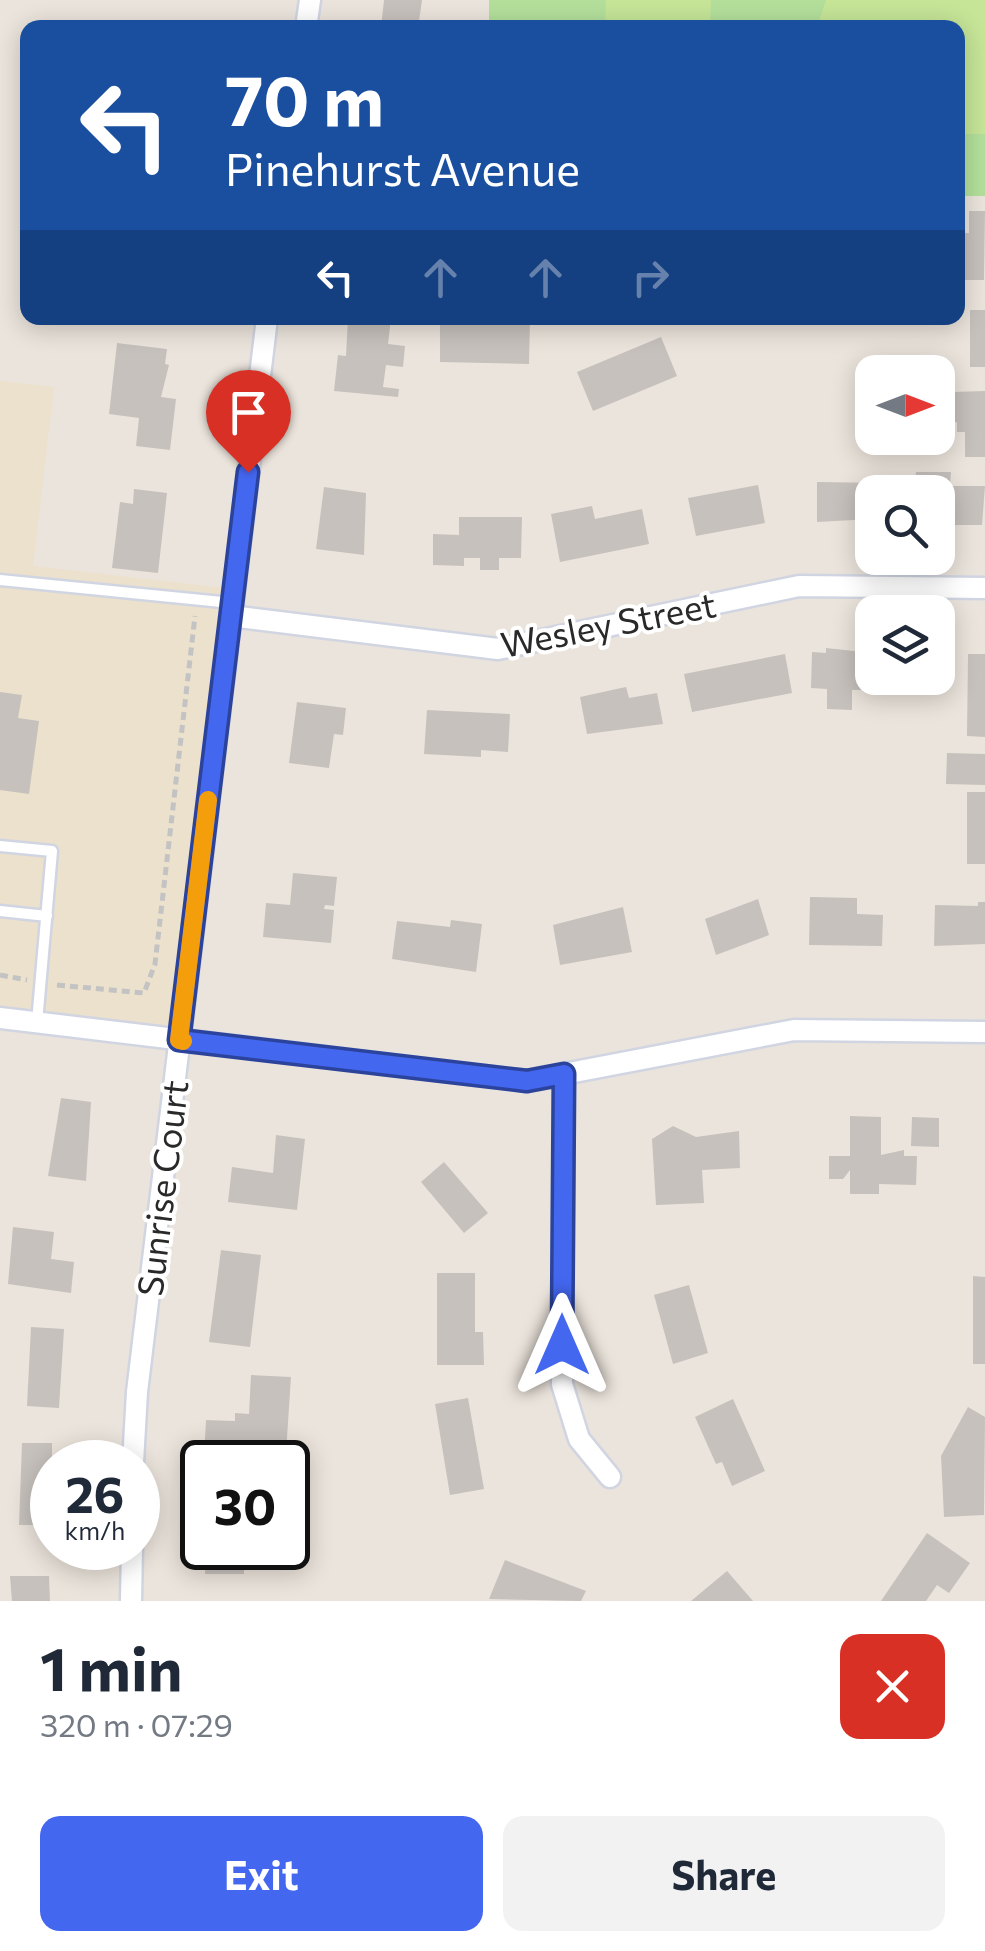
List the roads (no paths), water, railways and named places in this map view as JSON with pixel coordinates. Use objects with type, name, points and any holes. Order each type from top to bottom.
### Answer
[{"type":"street","name":"Sunrise Court","points":[[134,1440],[267,325]]},
{"type":"street","name":"Wesley Street","points":[[232,610],[498,648],[799,586],[985,588]]},
{"type":"street","points":[[0,1018],[527,1081],[794,1030],[985,1032]]},
{"type":"street","points":[[564,1074],[562,1384],[579,1439],[610,1477]]},
{"type":"street","points":[[131,1601],[132,1570]]},
{"type":"lane","points":[[0,580],[197,600],[232,610]]},
{"type":"lane","points":[[0,846],[52,852],[37,1023]]},
{"type":"lane","points":[[0,911],[47,916]]}]
